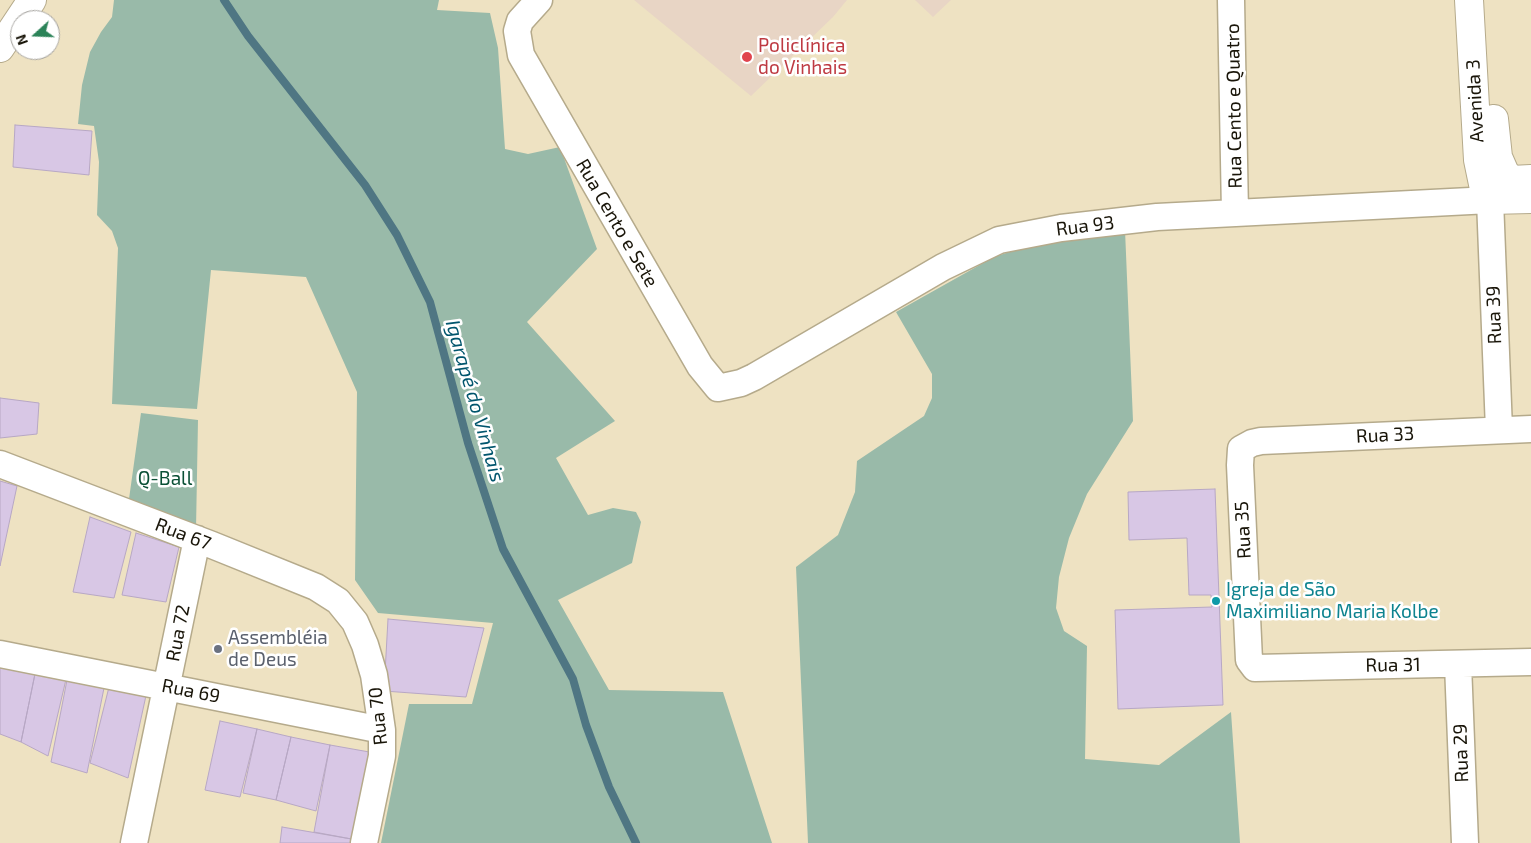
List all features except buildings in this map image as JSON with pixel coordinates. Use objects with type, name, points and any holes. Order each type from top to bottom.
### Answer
[{"type":"street","points":[[0,48],[32,0]]},
{"type":"street","name":"Rua Cento e Sete","points":[[538,0],[520,21],[517,31],[521,55],[700,366],[718,388]]},
{"type":"street","name":"Rua Cento e Quatro","points":[[1231,0],[1235,213]]},
{"type":"street","name":"Avenida 3","points":[[1469,0],[1478,160],[1484,189],[1490,200]]},
{"type":"street","name":"Avenida 3","points":[[1488,0],[1496,145],[1501,166],[1521,179]]},
{"type":"street","points":[[1490,200],[1521,179]]},
{"type":"street","points":[[1490,200],[1531,199]]},
{"type":"street","name":"Rua 93","points":[[718,388],[741,383],[754,377],[943,267],[999,240],[1068,227],[1158,217],[1490,200]]},
{"type":"street","name":"Rua 39","points":[[1490,200],[1499,430]]},
{"type":"street","name":"Rua 33","points":[[1242,449],[1252,443],[1262,441],[1531,429]]},
{"type":"street","name":"Rua 35","points":[[1242,449],[1240,465],[1249,660],[1255,668]]},
{"type":"street","name":"Rua 67","points":[[0,464],[197,539],[316,587],[338,601],[354,622]]},
{"type":"street","name":"Rua 72","points":[[134,843],[197,539]]},
{"type":"street","name":"Rua 70","points":[[354,622],[365,645],[374,675],[382,730],[382,756],[364,843]]},
{"type":"street","name":"Rua 69","points":[[0,654],[382,730]]},
{"type":"street","name":"Rua 31","points":[[1255,668],[1531,662]]},
{"type":"street","name":"Rua 29","points":[[1458,664],[1465,843]]},
{"type":"shaded area","name":"Policlínica do Vinhais","points":[[634,0],[847,0],[833,17],[751,96]]},
{"type":"shaded area","points":[[915,0],[951,0],[933,17]]},
{"type":"green space","points":[[114,0],[439,0],[437,10],[490,13],[498,48],[505,149],[528,154],[560,147],[597,249],[527,322],[615,421],[556,458],[588,515],[613,508],[636,512],[641,522],[632,563],[558,600],[609,690],[723,692],[772,843],[381,843],[409,704],[472,704],[493,623],[378,613],[355,580],[357,392],[306,277],[211,270],[197,409],[112,404],[118,248],[112,231],[97,215],[99,162],[94,126],[78,124],[82,85],[90,52],[112,17]]},
{"type":"green space","points":[[1125,230],[1133,421],[1087,494],[1069,538],[1059,577],[1056,608],[1064,631],[1087,646],[1085,759],[1159,765],[1231,712],[1240,843],[808,843],[796,567],[838,535],[855,492],[857,461],[924,416],[932,398],[932,374],[896,312],[994,257],[1043,241]]},
{"type":"green space","name":"Q-Ball","points":[[141,413],[198,420],[196,529],[129,499]]},
{"type":"waterway","name":"Igarapé do Vinhais","points":[[224,0],[248,36],[365,185],[397,235],[430,302],[468,443],[503,549],[573,679],[586,725],[609,787],[636,843]]},
{"type":"place","name":"Policlínica do Vinhais","points":[[747,57]]},
{"type":"place","name":"Igreja de São Maximiliano Maria Kolbe","points":[[1216,601]]},
{"type":"place","name":"Assembléia de Deus","points":[[218,649]]}]
